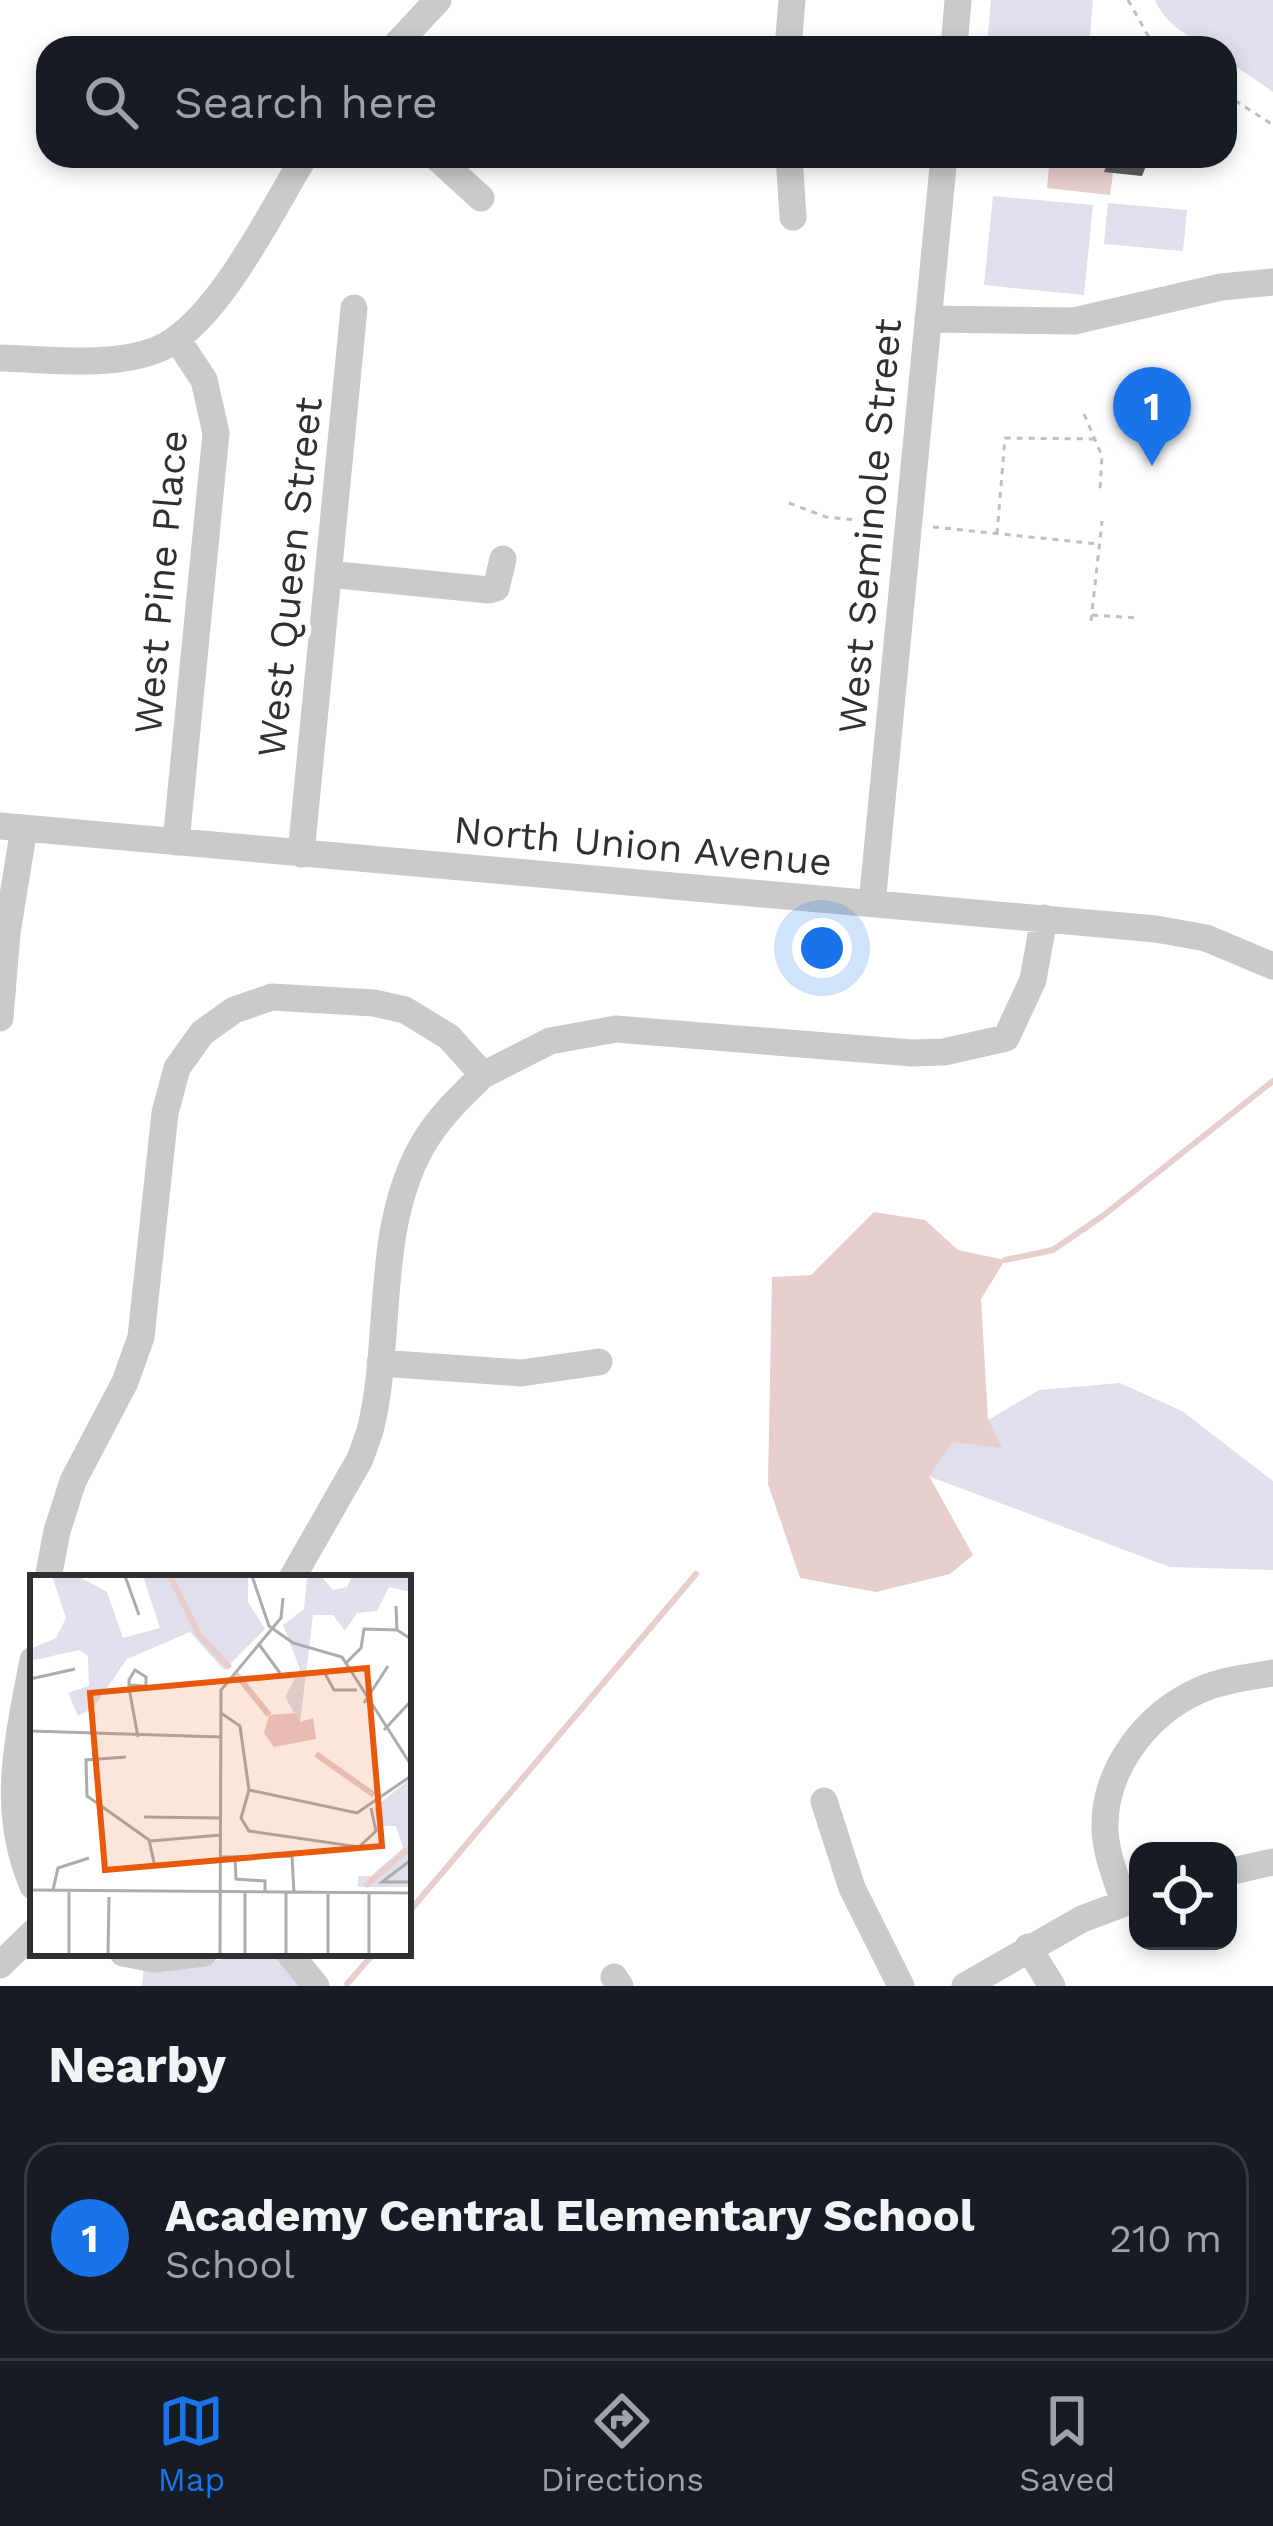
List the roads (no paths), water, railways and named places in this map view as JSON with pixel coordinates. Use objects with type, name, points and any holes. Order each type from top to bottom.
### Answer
[{"type":"street","points":[[404,36],[438,0]]},
{"type":"street","points":[[789,36],[792,0]]},
{"type":"street","points":[[955,36],[958,0]]},
{"type":"street","points":[[0,358],[124,357],[157,350],[177,339],[211,306],[297,168]]},
{"type":"street","points":[[448,168],[482,198]]},
{"type":"street","points":[[790,168],[793,217]]},
{"type":"street","name":"West Seminole Street","points":[[872,904],[943,168]]},
{"type":"street","points":[[928,319],[1074,321],[1221,287],[1273,282]]},
{"type":"street","name":"West Queen Street","points":[[301,854],[354,308]]},
{"type":"street","name":"West Pine Place","points":[[176,842],[216,433],[204,380],[177,339]]},
{"type":"street","points":[[328,574],[489,590],[496,588],[502,559]]},
{"type":"street","points":[[0,1018],[12,827]]},
{"type":"street","name":"North Union Avenue","points":[[12,827],[1044,918],[1194,935],[1273,966]]},
{"type":"street","points":[[294,1575],[365,1447],[374,1414],[394,1227],[407,1180],[435,1126],[483,1075],[550,1041],[616,1029],[912,1053],[944,1052],[1006,1038],[1033,980],[1044,918]]},
{"type":"street","points":[[49,1575],[73,1481],[125,1382],[141,1337],[172,1081],[191,1045],[213,1024],[260,1000],[290,997],[391,1006],[435,1027],[483,1075]]},
{"type":"street","points":[[380,1363],[538,1373],[599,1362]]},
{"type":"street","points":[[1129,1895],[1105,1833],[1109,1798],[1120,1765],[1138,1738],[1170,1707],[1220,1683],[1273,1673]]},
{"type":"street","points":[[30,1678],[9,1804],[15,1844],[30,1879]]},
{"type":"street","points":[[824,1802],[852,1888],[901,1986]]},
{"type":"street","points":[[1237,1870],[1273,1862]]},
{"type":"street","points":[[965,1986],[1028,1947],[1129,1901]]},
{"type":"street","points":[[0,1965],[30,1936]]},
{"type":"street","points":[[1028,1947],[1052,1986]]},
{"type":"street","points":[[138,1956],[179,1956]]},
{"type":"street","points":[[292,1956],[316,1986]]},
{"type":"waterway","points":[[1005,1260],[1053,1250],[1273,1081]]},
{"type":"waterway","points":[[411,1909],[696,1574]]},
{"type":"waterway","points":[[347,1984],[371,1956]]},
{"type":"place","name":"Academy Central Elementary School","points":[[1152,466]]}]
